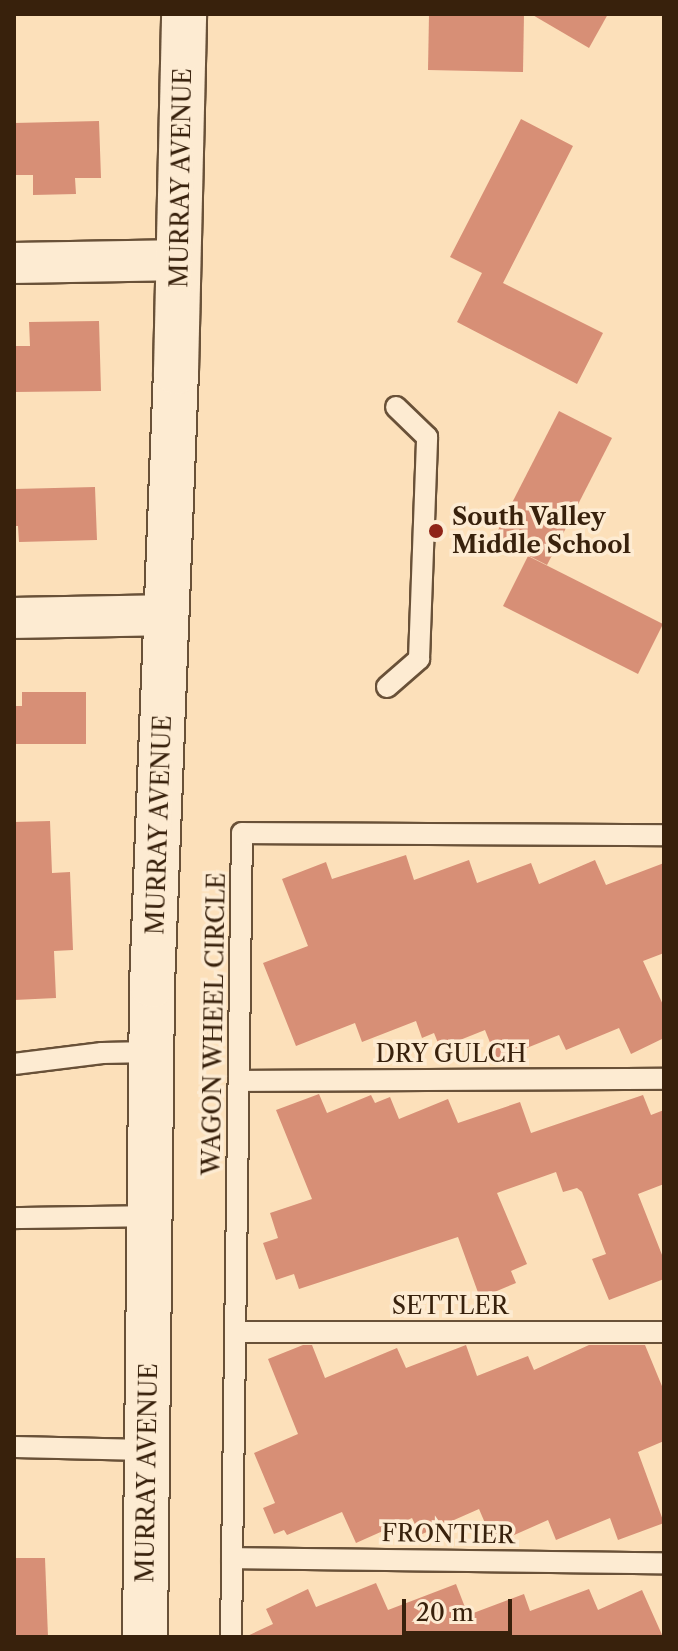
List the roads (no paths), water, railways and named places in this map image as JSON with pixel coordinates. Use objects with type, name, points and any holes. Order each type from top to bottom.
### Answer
[{"type":"street","name":"MURRAY AVENUE","points":[[145,1637],[151,1052],[180,260],[184,14]]},
{"type":"street","points":[[14,263],[180,260]]},
{"type":"street","points":[[14,618],[167,615]]},
{"type":"lane","points":[[387,687],[419,659],[427,437],[396,407]]},
{"type":"lane","name":"WAGON WHEEL CIRCLE","points":[[231,1637],[242,833],[664,835]]},
{"type":"lane","points":[[14,1064],[102,1053],[151,1052]]},
{"type":"lane","name":"DRY GULCH","points":[[239,1081],[664,1079]]},
{"type":"lane","points":[[14,1218],[149,1216]]},
{"type":"lane","name":"SETTLER","points":[[235,1332],[664,1332]]},
{"type":"lane","points":[[14,1447],[147,1450]]},
{"type":"lane","name":"FRONTIER","points":[[232,1558],[664,1563]]},
{"type":"place","name":"South Valley Middle School","points":[[436,531]]}]
